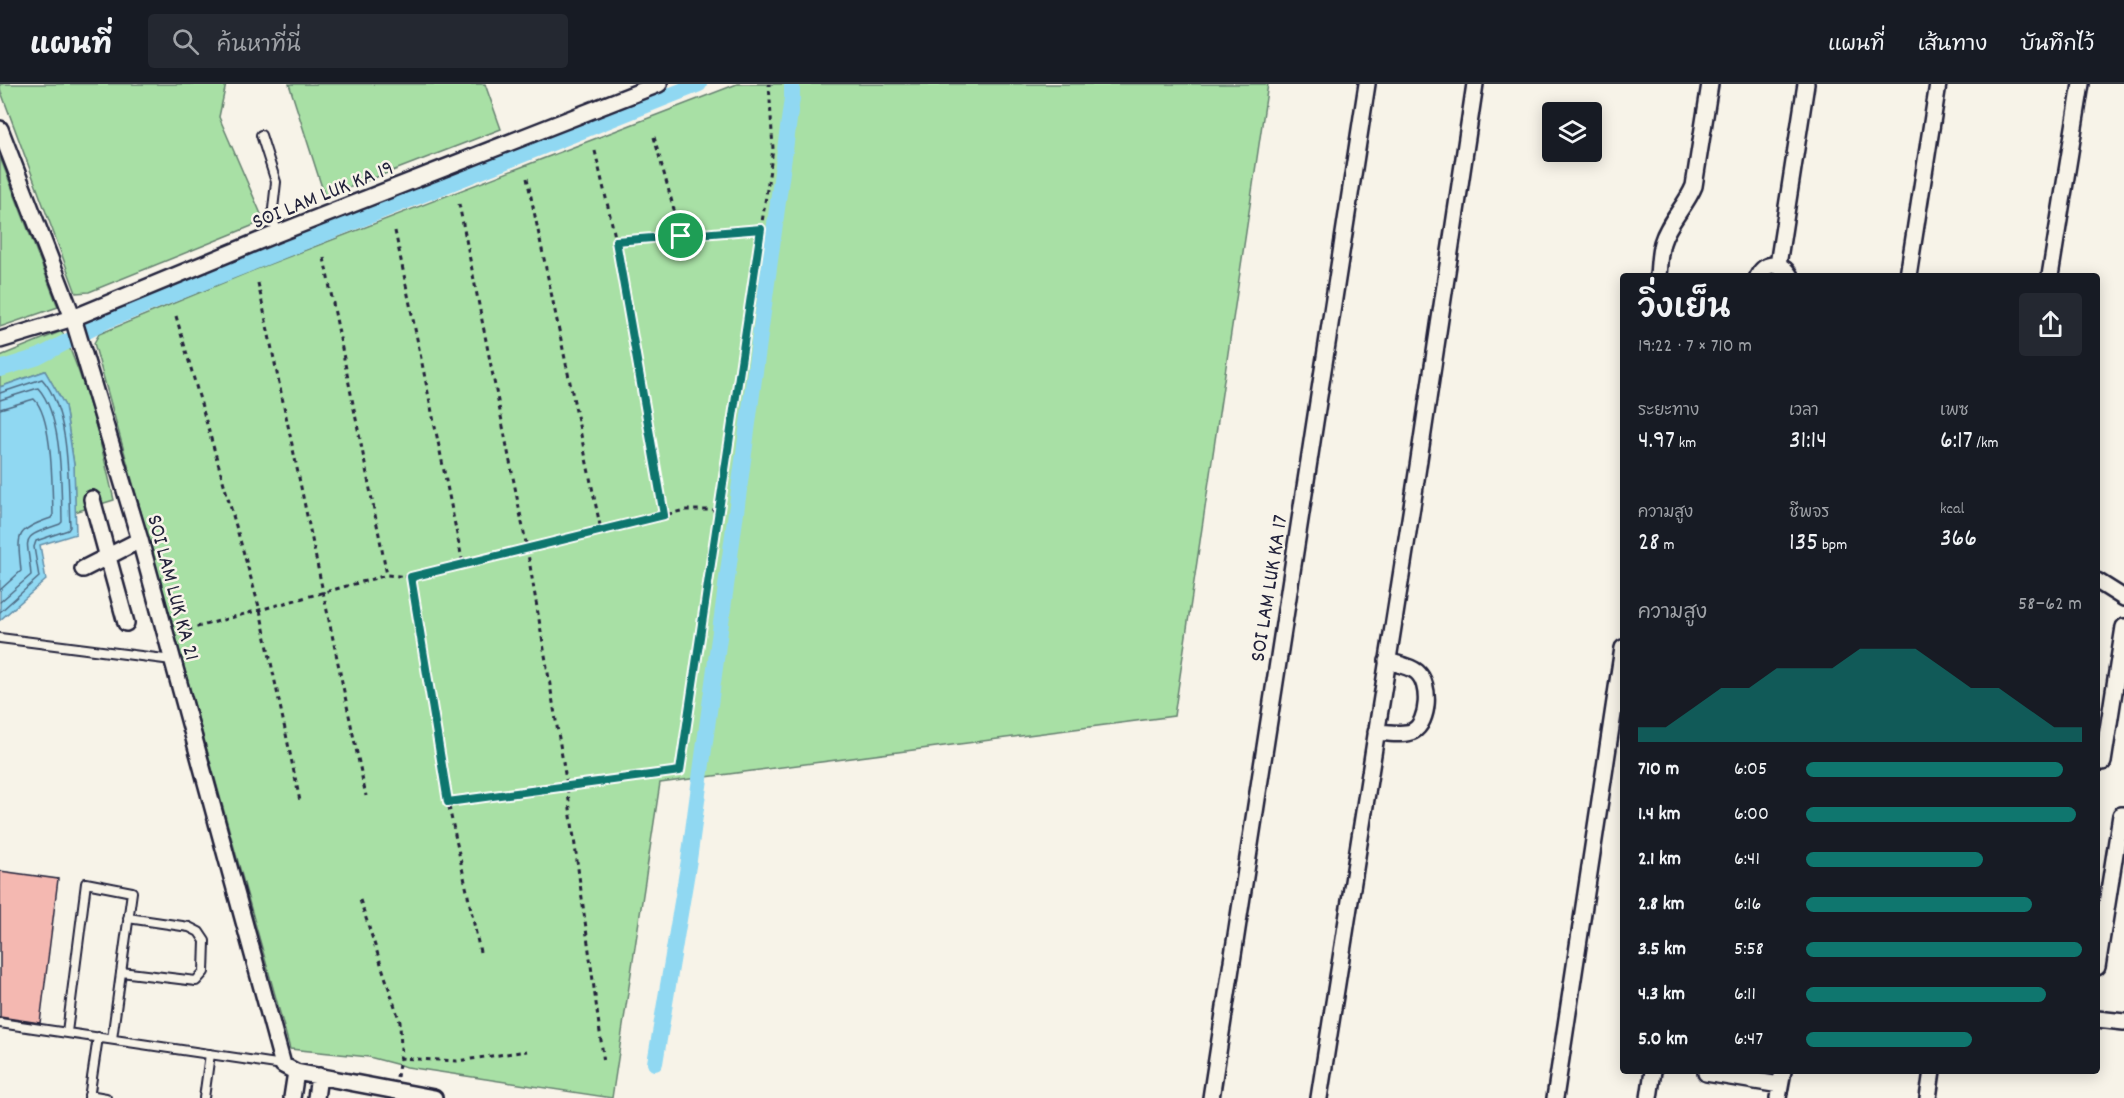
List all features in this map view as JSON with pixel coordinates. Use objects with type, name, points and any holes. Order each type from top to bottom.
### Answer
[{"type":"street","name":"SOI LAM LUK KA 19","points":[[0,340],[75,324],[276,234],[632,89],[659,84]]},
{"type":"street","name":"SOI LAM LUK KA 17","points":[[1211,1098],[1367,84]]},
{"type":"street","points":[[1319,1098],[1475,84]]},
{"type":"street","points":[[1658,273],[1662,243],[1694,186],[1710,84]]},
{"type":"street","points":[[1778,265],[1806,84]]},
{"type":"street","points":[[1908,273],[1938,84]]},
{"type":"street","points":[[2050,273],[2081,84]]},
{"type":"street","name":"SOI LAM LUK KA 21","points":[[0,129],[75,324],[140,540],[165,636],[289,1068]]},
{"type":"street","points":[[1760,273],[1770,265],[1785,268],[1788,273]]},
{"type":"street","points":[[92,499],[126,623]]},
{"type":"street","points":[[83,569],[140,540]]},
{"type":"street","points":[[2100,583],[2124,598]]},
{"type":"street","points":[[2103,762],[2124,627]]},
{"type":"street","points":[[1376,732],[1407,733],[1414,730],[1422,721],[1425,707],[1427,690],[1424,680],[1416,671],[1387,661]]},
{"type":"street","points":[[1555,1098],[1620,668]]},
{"type":"street","points":[[2100,948],[2119,825],[2121,815],[2124,815]]},
{"type":"street","points":[[2100,1019],[2124,1022]]},
{"type":"street","points":[[292,1098],[289,1068],[403,1094],[434,1098]]},
{"type":"street","points":[[1649,1098],[1653,1074]]},
{"type":"street","points":[[1712,1074],[1780,1085]]},
{"type":"street","points":[[1928,1098],[1932,1074]]},
{"type":"street","points":[[316,1098],[319,1076]]},
{"type":"lane","points":[[261,135],[276,182],[273,209],[276,234]]},
{"type":"lane","points":[[0,638],[172,660]]},
{"type":"lane","points":[[67,1032],[86,883],[132,892],[112,1039]]},
{"type":"lane","points":[[121,972],[196,981],[204,972],[205,941],[199,932],[189,927],[128,918]]},
{"type":"lane","points":[[0,1023],[289,1068]]},
{"type":"lane","points":[[98,1037],[89,1096],[106,1098]]},
{"type":"lane","points":[[204,1098],[210,1054]]},
{"type":"path","points":[[448,802],[680,771],[717,510],[773,149],[769,84]]},
{"type":"path","points":[[654,137],[681,236]]},
{"type":"path","points":[[595,151],[616,241],[664,515]]},
{"type":"path","points":[[528,178],[601,530]]},
{"type":"path","points":[[459,204],[527,548],[567,786],[604,1063]]},
{"type":"path","points":[[616,241],[761,229]]},
{"type":"path","points":[[395,231],[463,564]]},
{"type":"path","points":[[324,258],[387,575]]},
{"type":"path","points":[[258,283],[366,796]]},
{"type":"path","points":[[176,315],[260,610],[300,801]]},
{"type":"path","points":[[165,636],[387,575],[411,577],[685,510],[717,510]]},
{"type":"path","points":[[411,577],[448,802],[480,952]]},
{"type":"path","points":[[360,900],[400,1022],[399,1058],[403,1094]]},
{"type":"path","points":[[399,1058],[457,1061],[527,1051]]},
{"type":"green space","points":[[0,84],[226,84],[219,117],[264,221],[89,292],[76,293]]},
{"type":"green space","points":[[289,84],[485,84],[501,129],[325,197]]},
{"type":"green space","points":[[737,84],[1268,84],[1174,716],[660,783],[612,1098],[407,1067],[369,1057],[290,1049],[94,343],[99,334],[254,270]]},
{"type":"green space","points":[[0,157],[58,307],[0,327]]},
{"type":"green space","points":[[62,331],[86,393],[114,500],[75,512],[74,465],[65,406],[45,371],[0,387],[0,356]]},
{"type":"water","points":[[45,371],[65,406],[74,465],[76,534],[40,545],[46,580],[0,620],[0,387]]},
{"type":"building","points":[[0,871],[58,879],[40,1023],[0,1017]]},
{"type":"waterway","points":[[0,369],[38,357],[108,320],[699,84]]},
{"type":"waterway","points":[[655,1063],[689,860],[792,98],[792,84]]},
{"type":"route","points":[[761,229],[717,510],[680,771],[448,802],[411,577],[664,515],[616,241],[681,236],[761,229]]}]
